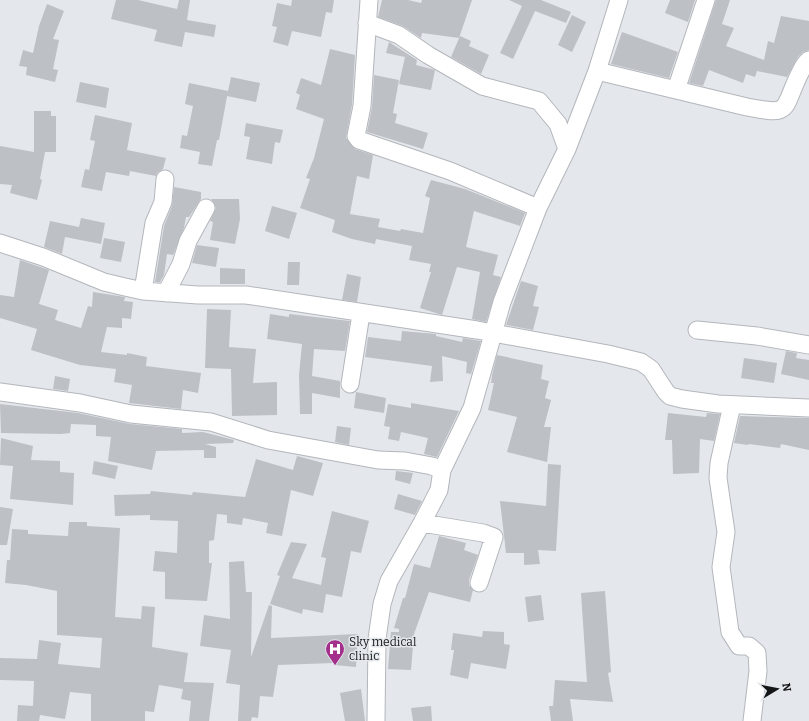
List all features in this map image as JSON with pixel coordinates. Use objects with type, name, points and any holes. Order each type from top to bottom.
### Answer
[{"type":"street","points":[[368,0],[362,106],[356,136],[359,140],[450,171],[538,208]]},
{"type":"street","points":[[376,721],[377,639],[382,604],[389,581],[439,490],[442,470],[472,408],[502,302],[538,208],[567,149],[596,71],[619,0]]},
{"type":"street","points":[[676,90],[706,0]]},
{"type":"street","points":[[367,24],[398,35],[428,55],[482,86],[539,101],[558,124],[567,149]]},
{"type":"street","points":[[596,71],[765,110],[779,111],[786,107],[805,63],[809,60]]},
{"type":"street","points":[[144,291],[154,223],[163,202],[165,179]]},
{"type":"street","points":[[166,293],[181,264],[188,241],[206,208]]},
{"type":"street","points":[[0,243],[43,257],[104,282],[144,291],[246,295],[361,314],[416,321],[608,354],[641,362],[651,369],[670,396],[682,399],[732,404],[809,408]]},
{"type":"street","points":[[350,384],[361,314]]},
{"type":"street","points":[[697,330],[757,336],[809,345]]},
{"type":"street","points":[[0,392],[80,403],[137,415],[211,422],[268,440],[378,460],[406,461],[432,466],[442,470]]},
{"type":"street","points":[[732,404],[719,463],[718,478],[726,532],[721,567],[730,632],[739,646],[750,646],[757,653],[758,671],[752,721]]},
{"type":"street","points":[[422,523],[483,533],[494,537],[479,583]]},
{"type":"building","points":[[116,0],[138,0],[177,9],[179,0],[190,0],[187,20],[216,25],[214,37],[185,32],[182,47],[154,41],[157,30],[111,19]]},
{"type":"building","points":[[292,0],[334,0],[332,13],[326,12],[321,37],[292,31],[288,46],[273,42],[277,27],[272,26],[277,3],[291,6]]},
{"type":"building","points":[[382,0],[408,0],[421,3],[422,0],[472,0],[459,38],[422,33],[421,38],[403,26],[378,17]]},
{"type":"building","points":[[509,0],[541,0],[571,12],[566,23],[535,11],[513,59],[500,53],[522,6]]},
{"type":"building","points":[[670,0],[695,0],[688,22],[665,13]]},
{"type":"building","points":[[716,0],[730,0],[722,24],[734,28],[726,46],[764,60],[768,41],[774,43],[781,16],[809,21],[809,50],[803,52],[798,57],[787,77],[757,71],[755,77],[746,74],[743,83],[709,70],[703,86],[689,83]]},
{"type":"building","points":[[47,4],[64,11],[53,39],[59,40],[53,69],[58,70],[55,82],[26,75],[27,67],[19,66],[23,50],[33,53],[39,26]]},
{"type":"building","points":[[572,15],[586,22],[572,52],[558,45]]},
{"type":"building","points":[[622,32],[678,52],[669,78],[611,64]]},
{"type":"building","points":[[460,36],[471,41],[469,46],[489,55],[481,74],[451,57]]},
{"type":"building","points":[[389,42],[417,60],[416,65],[435,70],[431,90],[399,84],[405,57],[386,53]]},
{"type":"building","points":[[330,49],[355,55],[352,105],[346,138],[355,149],[373,155],[369,179],[357,176],[350,214],[380,219],[378,227],[423,233],[430,198],[425,196],[431,180],[465,189],[525,213],[520,226],[474,211],[466,247],[498,255],[493,275],[501,277],[486,322],[472,319],[480,272],[457,267],[442,315],[420,308],[431,272],[429,272],[431,264],[409,260],[412,246],[376,239],[375,244],[352,239],[332,232],[335,220],[300,208],[310,179],[306,178],[314,158],[324,119],[296,109],[300,95],[296,93],[301,78],[321,85]]},
{"type":"building","points":[[374,75],[399,80],[393,113],[397,114],[395,123],[428,133],[423,149],[367,132],[372,107]]},
{"type":"building","points":[[231,77],[260,83],[256,102],[227,96]]},
{"type":"building","points":[[80,82],[109,88],[106,108],[76,102]]},
{"type":"building","points":[[189,83],[228,91],[219,140],[217,140],[212,166],[198,164],[200,152],[180,148],[182,135],[187,136],[193,106],[185,104]]},
{"type":"building","points":[[34,111],[51,111],[51,116],[56,116],[56,152],[45,152],[40,179],[42,180],[37,200],[10,193],[12,185],[0,184],[0,146],[34,152]]},
{"type":"building","points":[[95,115],[132,123],[127,150],[166,158],[163,169],[157,173],[156,176],[130,171],[129,176],[106,172],[102,191],[81,187],[85,169],[89,170],[95,141],[90,140]]},
{"type":"building","points":[[246,123],[283,130],[280,143],[275,142],[272,164],[246,159],[250,137],[244,136]]},
{"type":"building","points":[[174,187],[201,192],[201,199],[189,217],[186,217],[184,228],[173,255],[167,254],[164,275],[160,282],[155,282],[164,226],[172,206]]},
{"type":"building","points":[[211,199],[239,199],[240,219],[235,244],[210,240],[213,222],[210,221],[216,208]]},
{"type":"building","points":[[272,206],[297,213],[289,239],[265,231]]},
{"type":"building","points":[[81,218],[105,223],[101,244],[65,237],[62,254],[44,247],[50,221],[79,227]]},
{"type":"building","points":[[104,238],[125,242],[121,262],[100,258]]},
{"type":"building","points":[[197,245],[219,248],[216,267],[192,263]]},
{"type":"building","points":[[20,260],[49,270],[39,304],[58,310],[55,320],[81,328],[88,306],[92,307],[93,292],[125,297],[124,301],[133,302],[131,319],[122,318],[122,328],[107,327],[101,352],[127,355],[127,353],[147,357],[146,366],[201,373],[198,393],[183,390],[181,409],[129,403],[132,385],[114,382],[116,369],[80,365],[31,350],[37,329],[0,318],[0,295],[14,297]]},
{"type":"building","points":[[288,262],[300,262],[299,285],[287,285]]},
{"type":"building","points":[[220,268],[245,269],[245,284],[220,284]]},
{"type":"building","points":[[347,274],[361,277],[357,302],[342,300]]},
{"type":"building","points":[[521,281],[538,286],[533,306],[539,307],[533,330],[506,325]]},
{"type":"building","points":[[207,309],[231,310],[229,347],[256,349],[253,383],[277,382],[277,415],[232,416],[231,369],[205,368]]},
{"type":"building","points":[[270,314],[289,317],[289,314],[350,321],[345,351],[314,349],[312,376],[340,381],[340,398],[312,393],[312,414],[300,414],[299,375],[302,344],[267,339]]},
{"type":"building","points":[[402,331],[436,334],[436,336],[462,342],[463,338],[481,341],[471,374],[466,373],[467,362],[442,356],[443,381],[430,382],[432,366],[365,357],[368,337],[401,341]]},
{"type":"building","points":[[786,351],[797,353],[796,358],[809,360],[809,380],[781,374]]},
{"type":"building","points":[[497,355],[543,365],[541,379],[549,381],[545,398],[551,400],[544,427],[551,427],[547,462],[507,452],[517,417],[488,410],[494,383],[491,383],[492,375]]},
{"type":"building","points":[[744,358],[777,363],[774,383],[741,378]]},
{"type":"building","points":[[55,376],[70,379],[68,391],[53,389]]},
{"type":"building","points":[[356,392],[386,398],[384,413],[354,408]]},
{"type":"building","points":[[411,403],[459,411],[437,457],[424,454],[428,438],[401,432],[399,441],[388,439],[390,427],[384,426],[388,404],[411,408]]},
{"type":"building","points":[[0,404],[78,413],[130,424],[182,429],[182,433],[203,432],[234,440],[233,443],[205,444],[216,447],[216,458],[204,458],[204,450],[156,451],[152,470],[108,461],[111,437],[96,436],[96,425],[71,424],[70,433],[61,434],[1,433]]},
{"type":"building","points":[[668,413],[706,417],[707,413],[720,414],[714,441],[700,439],[699,473],[673,474],[672,440],[665,440]]},
{"type":"building","points":[[740,416],[809,418],[809,450],[781,444],[780,448],[734,443]]},
{"type":"building","points":[[337,426],[351,428],[349,445],[335,442]]},
{"type":"building","points":[[1,438],[33,446],[31,460],[60,461],[60,472],[74,473],[73,505],[10,499],[13,466],[0,465]]},
{"type":"building","points":[[297,456],[323,463],[313,496],[291,490],[282,536],[266,533],[268,523],[243,518],[242,525],[227,523],[227,515],[217,514],[214,540],[209,541],[209,563],[212,563],[207,601],[165,599],[165,572],[153,571],[155,551],[177,553],[178,521],[150,520],[150,515],[115,516],[114,495],[150,494],[151,491],[192,495],[193,492],[245,497],[256,459],[293,470]]},
{"type":"building","points":[[94,461],[118,466],[115,479],[92,474]]},
{"type":"building","points":[[548,464],[561,465],[556,551],[538,550],[540,564],[524,565],[524,553],[506,553],[500,501],[546,506]]},
{"type":"building","points":[[396,471],[413,473],[410,484],[395,480]]},
{"type":"building","points":[[398,494],[422,501],[415,515],[394,509]]},
{"type":"building","points":[[0,507],[13,509],[7,545],[0,545]]},
{"type":"building","points":[[332,511],[369,521],[361,553],[351,551],[342,597],[326,594],[323,613],[303,609],[302,614],[270,604],[280,576],[277,575],[291,542],[307,544],[292,578],[321,585],[326,558],[321,557]]},
{"type":"building","points":[[69,522],[87,522],[87,526],[120,528],[115,617],[141,619],[142,606],[155,607],[152,647],[188,653],[184,682],[214,683],[209,721],[189,721],[191,701],[181,699],[183,689],[159,685],[154,712],[145,711],[145,721],[91,721],[91,694],[70,692],[65,719],[40,715],[39,721],[17,721],[18,705],[33,706],[34,681],[0,680],[0,658],[37,659],[39,640],[61,643],[58,664],[100,668],[102,638],[57,635],[57,591],[26,585],[5,583],[7,560],[10,560],[12,529],[28,530],[28,534],[68,536]]},
{"type":"building","points":[[439,536],[466,543],[464,550],[478,555],[469,580],[469,585],[473,590],[470,602],[429,592],[414,634],[411,670],[388,669],[391,632],[399,632],[399,629],[394,628],[403,598],[405,598],[414,564],[430,568]]},
{"type":"building","points":[[244,561],[246,592],[252,592],[251,657],[269,605],[272,606],[271,638],[358,634],[356,667],[334,665],[334,663],[278,665],[273,697],[260,696],[258,718],[252,717],[251,721],[238,721],[240,685],[226,683],[231,650],[200,646],[204,615],[230,619],[229,562]]},
{"type":"building","points":[[605,591],[611,672],[608,673],[613,702],[570,699],[573,721],[551,721],[549,706],[553,706],[555,680],[587,682],[581,593]]},
{"type":"building","points":[[541,595],[544,620],[528,622],[525,597]]},
{"type":"building","points":[[483,631],[504,632],[504,644],[510,645],[506,669],[471,663],[468,679],[450,675],[454,650],[451,650],[453,633],[482,637]]},
{"type":"building","points":[[361,689],[365,721],[345,721],[340,693]]},
{"type":"building","points":[[431,706],[432,721],[413,721],[411,708]]},
{"type":"place","name":"Sky medical clinic","points":[[335,666]]}]
